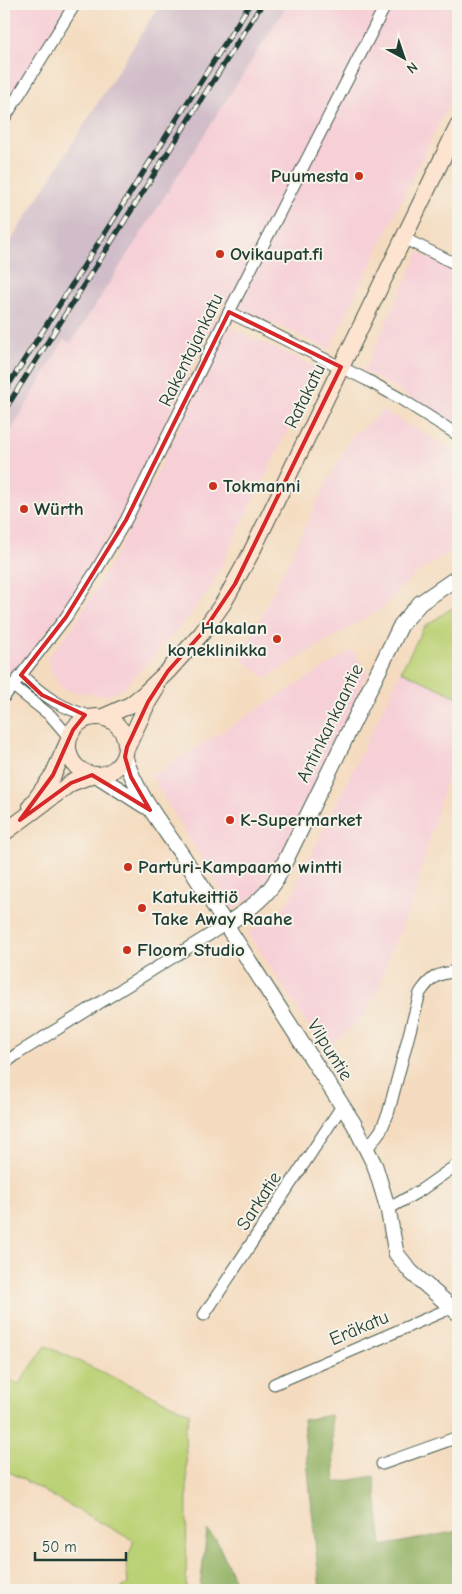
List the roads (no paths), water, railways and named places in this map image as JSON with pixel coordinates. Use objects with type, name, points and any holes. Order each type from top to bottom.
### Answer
[{"type":"main road","name":"Ratakatu","points":[[98,717],[130,706],[168,671],[210,622],[235,584],[458,126]]},
{"type":"main road","name":"Ratakatu","points":[[126,752],[148,702],[168,671]]},
{"type":"main road","points":[[4,833],[71,783],[111,772],[117,768],[126,752],[126,739],[118,724],[98,717],[78,723],[53,775],[20,820]]},
{"type":"main road","points":[[69,739],[68,751],[76,766],[84,772],[95,775]]},
{"type":"street","points":[[4,119],[75,4]]},
{"type":"street","name":"Rakentajankatu","points":[[4,697],[66,618],[126,520],[229,312],[386,4]]},
{"type":"street","points":[[403,238],[458,265]]},
{"type":"street","points":[[229,312],[401,398],[458,435]]},
{"type":"street","name":"Antinkankaantie","points":[[4,1064],[256,904],[275,882],[400,625],[420,603],[458,577]]},
{"type":"street","points":[[21,675],[42,694],[65,708],[98,717]]},
{"type":"street","points":[[12,686],[51,716],[69,739]]},
{"type":"street","name":"Vilpuntie","points":[[126,752],[131,777],[150,810],[182,856],[368,1149],[388,1209],[396,1253],[403,1264],[456,1309]]},
{"type":"street","name":"Vilpuntie","points":[[95,775],[150,810]]},
{"type":"street","points":[[368,1149],[381,1130],[388,1114],[420,993],[428,981],[438,974],[458,971]]},
{"type":"street","name":"Sarkatie","points":[[204,1315],[342,1106]]},
{"type":"street","points":[[388,1209],[421,1190],[458,1164]]},
{"type":"street","name":"Eräkatu","points":[[274,1384],[456,1309]]},
{"type":"street","points":[[382,1464],[458,1438]]},
{"type":"railway","points":[[4,392],[250,4]]},
{"type":"railway","points":[[4,411],[262,4]]},
{"type":"place","name":"Puumesta","points":[[359,176]]},
{"type":"place","name":"Ovikaupat.fi","points":[[220,254]]},
{"type":"place","name":"Tokmanni","points":[[213,486]]},
{"type":"place","name":"Würth","points":[[24,509]]},
{"type":"place","name":"Hakalan koneklinikka","points":[[277,639]]},
{"type":"place","name":"K-Supermarket","points":[[230,820]]},
{"type":"place","name":"Parturi-Kampaamo wintti","points":[[128,867]]},
{"type":"place","name":"Katukeittiö Take Away Raahe","points":[[142,908]]},
{"type":"place","name":"Floom Studio","points":[[127,950]]}]
